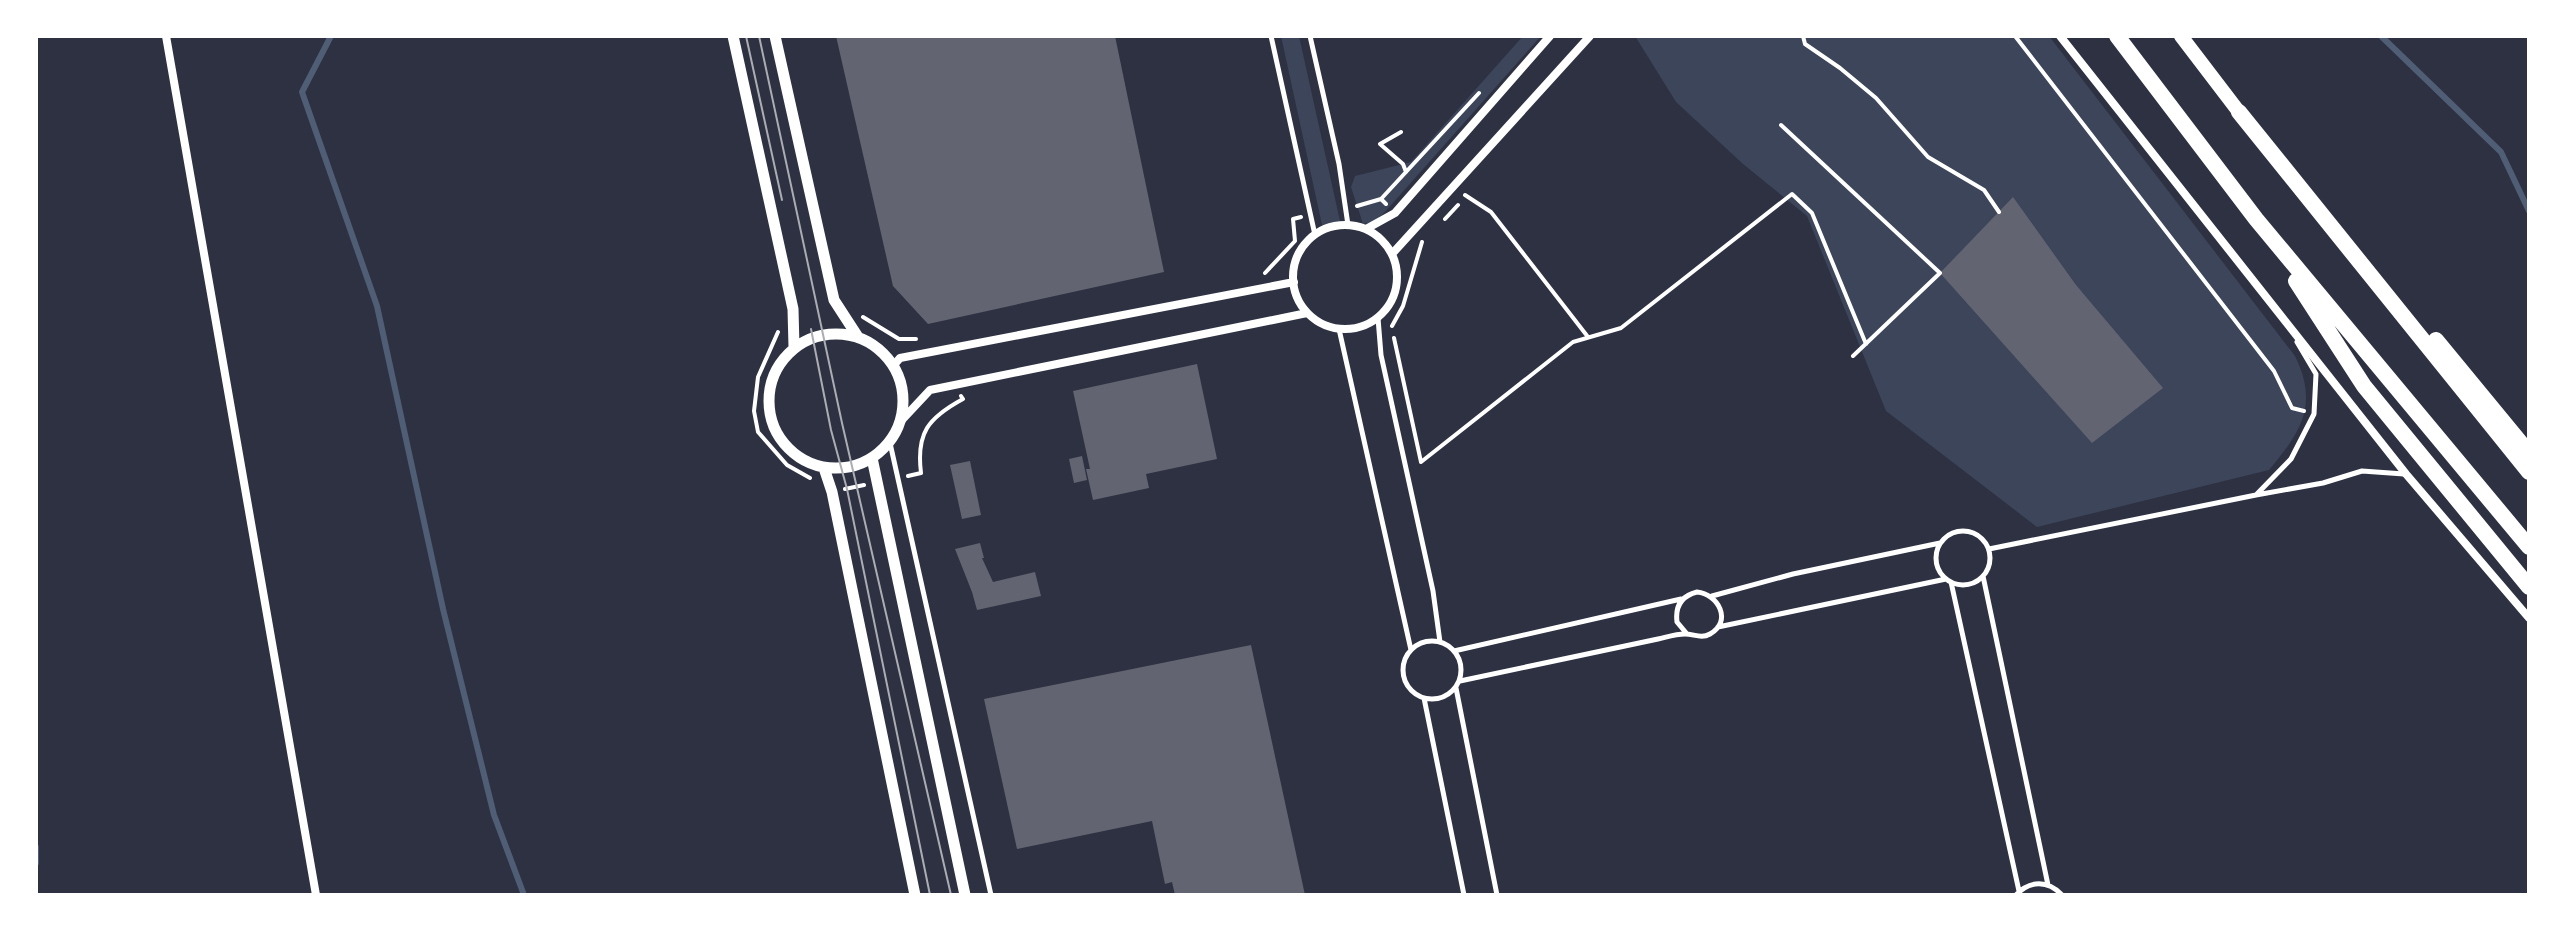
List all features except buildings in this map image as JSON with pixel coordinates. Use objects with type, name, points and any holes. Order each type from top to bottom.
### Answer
[{"type":"highway","points":[[2117,36],[2256,219],[2529,547]]},
{"type":"highway","points":[[2239,112],[2447,352],[2529,453]]},
{"type":"highway","points":[[2239,112],[2529,472]]},
{"type":"highway","points":[[2256,219],[2364,386],[2529,587]]},
{"type":"highway","points":[[2447,352],[2529,436]]},
{"type":"main road","points":[[2181,36],[2239,112]]},
{"type":"street","points":[[166,36],[316,895]]},
{"type":"street","points":[[733,36],[793,309],[794,347]]},
{"type":"street","points":[[775,36],[834,300],[858,337]]},
{"type":"street","points":[[1366,229],[1395,213],[1550,36]]},
{"type":"street","points":[[1392,254],[1590,36]]},
{"type":"street","points":[[2060,36],[2406,474],[2529,618]]},
{"type":"street","points":[[1348,225],[1366,229],[1381,239],[1392,254],[1397,270],[1396,288],[1390,305],[1378,318],[1362,327],[1339,329],[1307,313],[1297,298],[1295,264],[1302,248],[1315,235],[1331,227],[1348,225]]},
{"type":"street","points":[[893,366],[900,358],[1294,282]]},
{"type":"street","points":[[901,421],[902,388],[893,366],[878,349],[858,337],[838,334],[818,336],[794,347],[781,360],[770,382],[768,406],[771,418],[787,449],[807,463],[824,468],[848,468],[872,458],[890,443],[901,421],[930,390],[1307,313]]},
{"type":"street","points":[[872,458],[965,895]]},
{"type":"street","points":[[824,468],[832,492],[915,895]]},
{"type":"lane","points":[[1271,36],[1315,235]]},
{"type":"lane","points":[[1310,36],[1339,164],[1348,225]]},
{"type":"lane","points":[[1378,318],[1381,355],[1433,591],[1440,642]]},
{"type":"lane","points":[[2256,495],[2291,459],[2314,413],[2316,374],[2285,320]]},
{"type":"lane","points":[[1339,329],[1411,650]]},
{"type":"lane","points":[[890,443],[991,895]]},
{"type":"lane","points":[[1989,549],[2323,483],[2362,471],[2406,474]]},
{"type":"lane","points":[[1454,651],[1682,599],[1697,592],[1712,596],[1793,574],[1940,543],[1956,532],[1976,534],[1989,549],[1990,564],[1983,576],[1972,584],[1949,581],[1717,628],[1702,637],[1687,634],[1460,681]]},
{"type":"lane","points":[[1940,543],[1936,552],[1937,567],[1949,581],[2018,893],[2033,884],[2048,885],[2062,895]]},
{"type":"lane","points":[[1983,576],[2048,885]]},
{"type":"lane","points":[[1712,596],[1720,607],[1717,628]]},
{"type":"lane","points":[[1682,599],[1678,606],[1677,622],[1687,634]]},
{"type":"lane","points":[[1440,642],[1454,651],[1461,665],[1460,681],[1447,696],[1424,698],[1406,684],[1404,662],[1411,650],[1420,644],[1440,642]]},
{"type":"lane","points":[[1456,688],[1497,895]]},
{"type":"lane","points":[[1424,698],[1464,895]]},
{"type":"path","points":[[1803,36],[1805,44],[1876,98],[1928,157],[1984,190],[1999,212]]},
{"type":"path","points":[[2015,36],[2274,371],[2292,408],[2314,413]]},
{"type":"path","points":[[1781,125],[1940,273],[1853,356]]},
{"type":"path","points":[[1401,132],[1380,144],[1403,164],[1406,172]]},
{"type":"path","points":[[1422,242],[1407,284],[1403,306],[1391,325],[1421,462],[1573,342],[1621,328],[1792,194],[1812,213],[1866,344]]},
{"type":"path","points":[[1465,195],[1491,212],[1588,337]]},
{"type":"path","points":[[834,300],[899,339],[930,339]]},
{"type":"path","points":[[793,309],[782,318],[758,377],[754,411],[758,432],[773,452],[787,465],[818,484]]},
{"type":"shaded area","points":[[1281,36],[1299,36],[1340,221],[1322,225]]},
{"type":"shaded area","points":[[1523,36],[1541,36],[1384,213],[1373,222],[1363,224],[1351,187],[1355,176],[1411,162]]},
{"type":"shaded area","points":[[1635,36],[2049,36],[2295,356],[2306,389],[2306,404],[2298,430],[2269,470],[2037,527],[1886,411],[1807,216],[1743,164],[1676,102]]},
{"type":"waterway","points":[[331,36],[302,92],[377,306],[443,609],[494,815],[524,895]]},
{"type":"waterway","points":[[2381,36],[2501,152],[2529,211]]},
{"type":"waterway","points":[[36,847],[36,863]]},
{"type":"tram line","points":[[746,36],[782,200]]},
{"type":"tram line","points":[[759,36],[842,423],[951,895]]},
{"type":"tram line","points":[[811,329],[930,895]]}]
